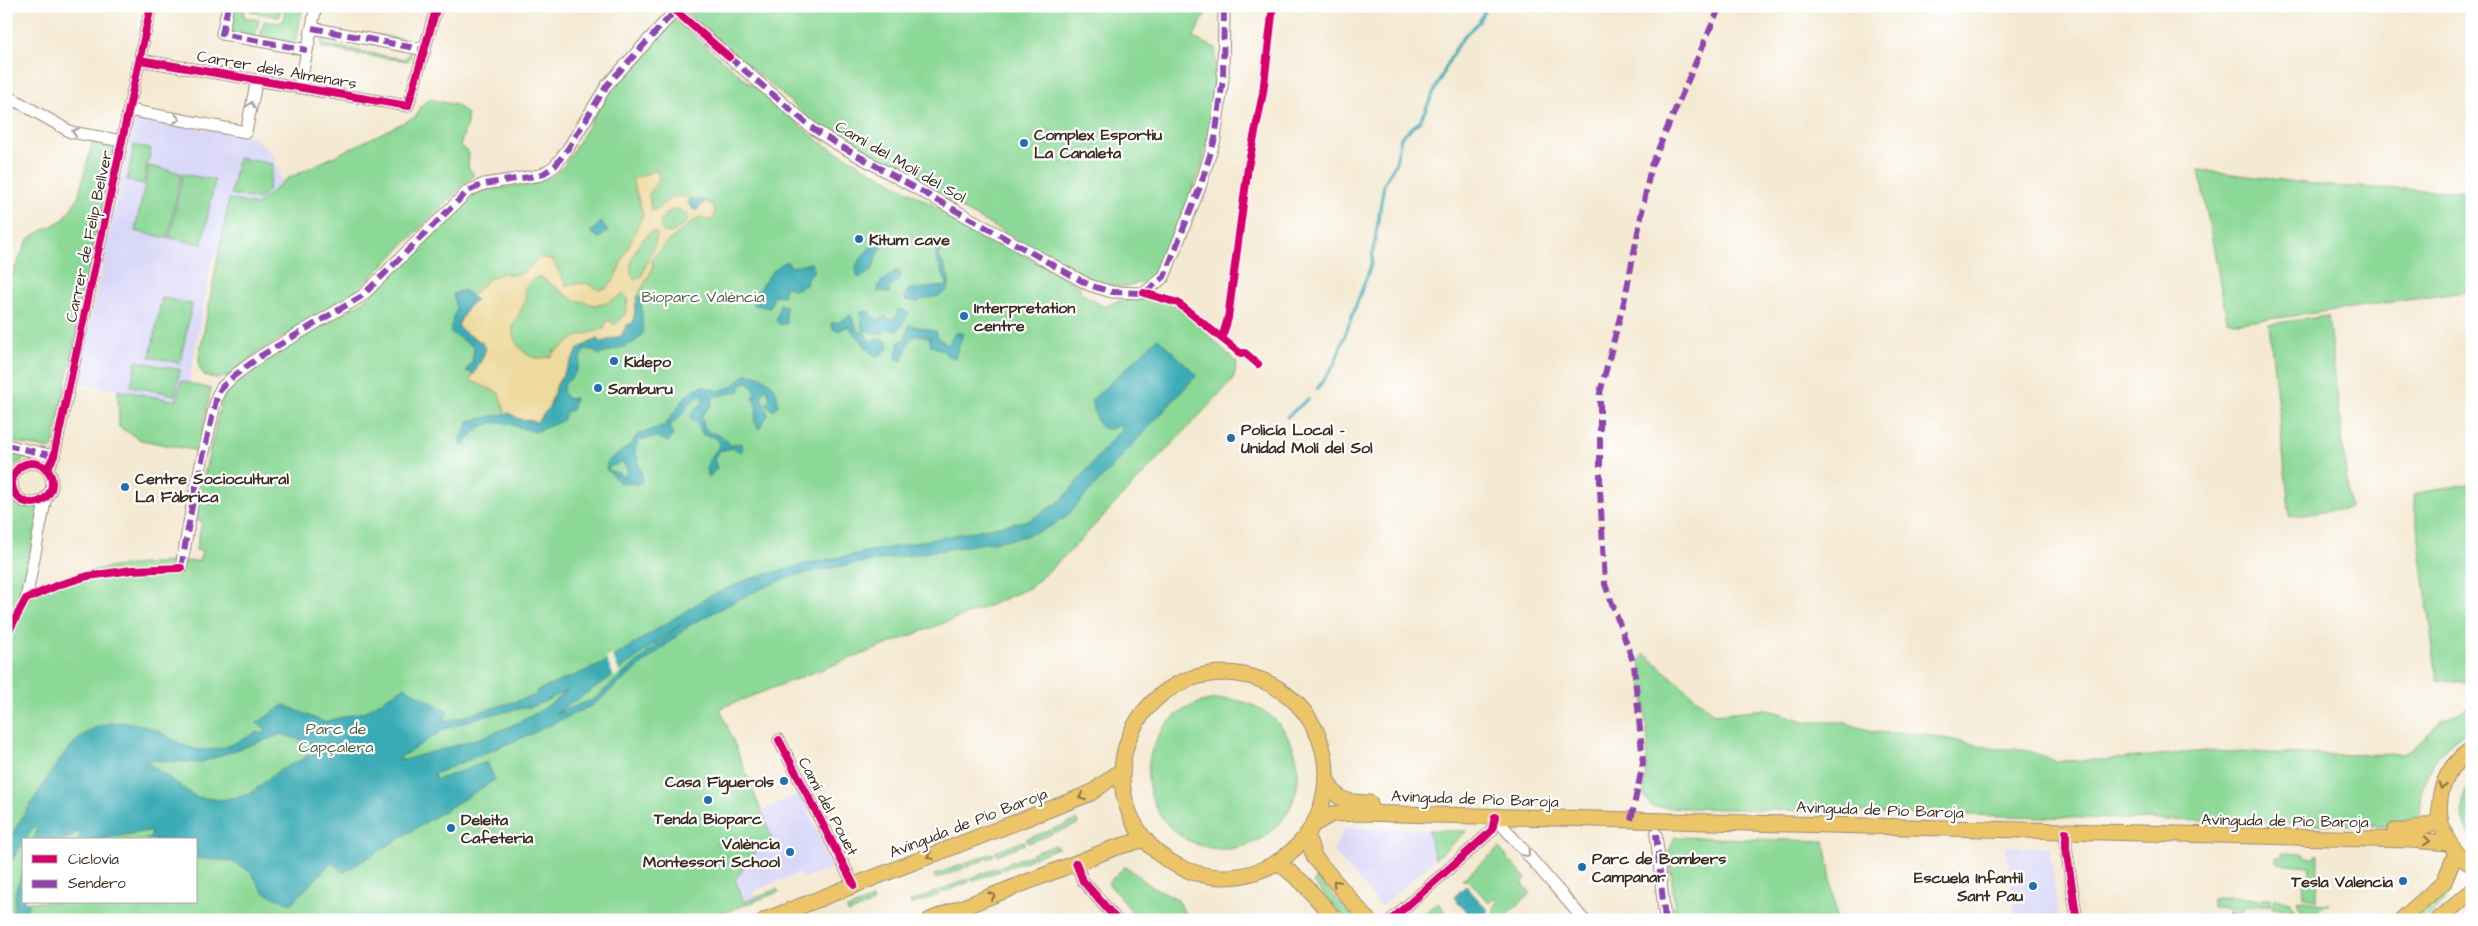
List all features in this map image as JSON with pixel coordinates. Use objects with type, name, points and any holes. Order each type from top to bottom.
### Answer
[{"type":"main road","points":[[1224,672],[1254,677],[1269,683],[1294,701],[1313,726],[1320,740],[1324,755],[1326,778],[1322,801],[1310,829],[1294,850],[1278,862],[1244,875],[1207,876],[1179,866],[1155,850],[1144,839],[1128,810],[1122,770],[1128,740],[1143,712],[1154,701],[1165,691],[1186,680],[1224,672]]},
{"type":"main road","points":[[2472,749],[2453,765],[2445,778],[2438,806],[2440,821],[2453,848],[2472,866]]},
{"type":"main road","name":"Avinguda de Pio Baroja","points":[[766,920],[1092,793],[1122,770]]},
{"type":"main road","name":"Avinguda de Pio Baroja","points":[[1326,778],[1336,797],[1343,801],[1362,803],[2409,831],[2440,821]]},
{"type":"main road","name":"Avinguda de Pio Baroja","points":[[1310,829],[1321,818],[1342,812],[2410,840],[2453,848]]},
{"type":"main road","points":[[1310,829],[1314,857],[1368,920]]},
{"type":"main road","points":[[930,920],[1076,863],[1144,839]]},
{"type":"main road","points":[[2401,920],[2444,882],[2453,848]]},
{"type":"main road","points":[[1278,862],[1303,883],[1336,920]]},
{"type":"main road","points":[[2438,920],[2472,890]]},
{"type":"street","name":"Carrer de Felip Bellver","points":[[47,470],[54,456],[151,6]]},
{"type":"street","points":[[228,6],[222,34],[307,50]]},
{"type":"street","points":[[300,86],[316,6]]},
{"type":"street","points":[[312,28],[425,50],[437,6]]},
{"type":"street","name":"Camí del Molí del Sol","points":[[673,8],[812,128],[835,143],[1089,285],[1112,292],[1144,293],[1164,276],[1200,187],[1215,139],[1223,79],[1224,6]]},
{"type":"street","points":[[181,568],[194,495],[217,396],[222,387],[262,355],[362,296],[468,191],[484,184],[541,175],[555,166],[570,148],[606,85],[673,8]]},
{"type":"street","name":"Carrer dels Almenars","points":[[140,60],[408,106],[425,50]]},
{"type":"street","points":[[129,110],[246,132],[257,79]]},
{"type":"street","points":[[6,95],[71,132],[122,141]]},
{"type":"street","points":[[6,445],[54,456]]},
{"type":"street","points":[[26,599],[46,497],[52,482],[47,470],[35,463],[25,464],[14,473],[12,483],[16,496],[26,502],[33,503],[46,497]]},
{"type":"street","name":"Camí del Pouet","points":[[779,740],[854,885]]},
{"type":"street","points":[[1391,920],[1487,835],[1492,830],[1495,817]]},
{"type":"street","points":[[1495,817],[1584,920]]},
{"type":"street","points":[[2066,832],[2066,848],[2077,920]]},
{"type":"street","points":[[1656,834],[1665,920]]},
{"type":"street","points":[[1076,863],[1083,880],[1117,920]]},
{"type":"shaded area","points":[[134,118],[253,137],[272,153],[282,182],[257,205],[229,200],[219,246],[211,264],[189,383],[181,382],[176,401],[77,382]]},
{"type":"shaded area","name":"València Montessori School","points":[[802,793],[831,868],[803,879],[799,873],[753,891],[756,898],[743,902],[735,880],[753,858],[768,829],[760,811]]},
{"type":"shaded area","points":[[1345,828],[1428,830],[1435,859],[1381,906],[1333,850]]},
{"type":"shaded area","name":"Escuela Infantil Sant Pau","points":[[2005,846],[2049,847],[2059,920],[2016,920]]},
{"type":"green space","points":[[230,6],[244,6],[244,17],[259,20],[255,37],[225,30]]},
{"type":"green space","points":[[252,6],[281,6],[279,17],[251,12]]},
{"type":"green space","points":[[286,6],[303,6],[296,41],[260,36],[264,21],[278,23],[283,21]]},
{"type":"green space","name":"Complex Esportiu La Canaleta","points":[[680,6],[1192,6],[1206,13],[1193,38],[1216,48],[1212,112],[1202,166],[1162,265],[1151,280],[1123,287],[1105,285],[1085,277],[829,135]]},
{"type":"green space","points":[[673,19],[821,143],[1081,287],[1079,292],[1105,307],[1112,303],[1138,298],[1164,301],[1177,307],[1237,363],[1233,380],[1071,550],[1031,587],[986,607],[720,708],[772,838],[765,847],[761,844],[735,880],[744,902],[777,889],[779,892],[705,920],[546,920],[543,912],[525,920],[6,920],[6,482],[10,495],[17,503],[27,507],[40,506],[20,607],[37,591],[71,576],[138,564],[199,561],[202,551],[196,550],[202,521],[194,519],[223,394],[278,353],[364,301],[477,193],[485,190],[535,183],[552,177],[564,166],[612,86]]},
{"type":"green space","points":[[372,34],[412,41],[414,45],[409,61],[367,56],[368,53],[404,59],[408,56],[410,47]]},
{"type":"green space","points":[[321,39],[326,45],[366,52],[365,55],[322,48]]},
{"type":"green space","points":[[429,99],[456,105],[467,114],[467,124],[460,146],[469,153],[468,167],[474,175],[356,292],[257,353],[229,375],[218,379],[204,375],[199,367],[199,357],[229,199],[257,205],[285,180],[417,116],[420,107]]},
{"type":"green space","points":[[93,140],[116,145],[52,449],[6,441],[6,289],[27,241],[34,235],[64,219],[78,198]]},
{"type":"green space","points":[[134,145],[151,149],[143,184],[127,180]]},
{"type":"green space","points":[[238,158],[273,164],[268,191],[259,200],[231,194]]},
{"type":"green space","points":[[149,166],[181,173],[168,238],[135,231]]},
{"type":"green space","points":[[2199,170],[2330,186],[2472,192],[2472,291],[2278,318],[2235,322],[2227,320]]},
{"type":"green space","points":[[183,174],[215,180],[202,244],[170,238]]},
{"type":"green space","points":[[162,298],[192,304],[180,363],[150,357]]},
{"type":"green space","points":[[2328,316],[2350,508],[2290,517],[2269,324]]},
{"type":"green space","points":[[136,361],[180,370],[175,395],[131,386]]},
{"type":"green space","points":[[181,381],[211,389],[198,451],[141,440],[119,427],[118,390],[176,401]]},
{"type":"green space","points":[[6,448],[33,454],[12,466],[6,477]]},
{"type":"green space","points":[[2472,483],[2472,684],[2437,680],[2413,494]]},
{"type":"green space","points":[[1645,654],[1714,714],[1766,709],[1807,722],[1842,722],[1875,732],[1924,734],[1996,749],[2023,749],[2056,761],[2102,760],[2207,751],[2329,755],[2402,754],[2411,750],[2442,721],[2472,706],[2472,728],[2452,742],[2437,758],[2422,790],[2419,821],[2404,826],[1651,807],[1644,794],[1648,743],[1640,660]]},
{"type":"green space","points":[[1223,699],[1238,700],[1252,704],[1265,711],[1276,721],[1286,732],[1293,745],[1297,759],[1297,789],[1293,803],[1286,816],[1276,827],[1265,837],[1252,844],[1238,848],[1223,849],[1208,848],[1194,844],[1181,837],[1170,827],[1160,816],[1153,803],[1149,789],[1148,774],[1149,759],[1153,745],[1160,732],[1170,721],[1181,711],[1194,704],[1208,700]]},
{"type":"green space","points":[[2472,780],[2472,838],[2464,824],[2462,809],[2465,794]]},
{"type":"green space","points":[[1077,820],[1078,824],[1055,833],[1053,829]]},
{"type":"green space","points":[[1051,830],[1052,834],[1028,843],[1026,839]]},
{"type":"green space","points":[[1428,830],[1467,831],[1435,859]]},
{"type":"green space","points":[[1675,837],[1825,841],[1837,920],[1676,920],[1669,851]]},
{"type":"green space","points":[[1024,841],[1025,844],[997,855],[995,852]]},
{"type":"green space","points":[[1056,845],[1058,848],[1033,858],[1032,854]]},
{"type":"green space","points":[[1499,848],[1526,879],[1522,883],[1531,893],[1503,918],[1504,920],[1487,920],[1495,910],[1493,907],[1498,902],[1494,898],[1489,903],[1469,880],[1462,880]]},
{"type":"green space","points":[[993,853],[994,856],[967,867],[965,863]]},
{"type":"green space","points":[[2282,853],[2305,854],[2305,857],[2315,857],[2315,854],[2318,854],[2317,900],[2303,896],[2302,878],[2309,878],[2310,866],[2276,863],[2276,857],[2282,857]]},
{"type":"green space","points":[[1030,855],[1031,859],[1002,870],[1001,866]]},
{"type":"green space","points":[[963,864],[964,868],[936,879],[934,875]]},
{"type":"green space","points":[[998,867],[1000,871],[972,881],[971,878]]},
{"type":"green space","points":[[1124,867],[1151,886],[1177,899],[1184,912],[1176,920],[1139,920],[1108,883]]},
{"type":"green space","points":[[1318,878],[1355,920],[1347,920],[1313,882]]},
{"type":"green space","points":[[968,879],[969,882],[942,893],[940,890]]},
{"type":"green space","points":[[937,891],[939,895],[911,905],[910,902]]},
{"type":"green space","points":[[2442,895],[2448,898],[2423,920],[2414,920]]},
{"type":"green space","points":[[2225,897],[2270,899],[2270,906],[2246,906],[2241,913],[2233,908],[2212,907],[2212,899]]},
{"type":"green space","points":[[2274,898],[2291,901],[2298,920],[2283,920],[2292,910],[2272,908]]},
{"type":"green space","points":[[872,899],[873,903],[848,913],[847,909]]},
{"type":"green space","points":[[2302,899],[2315,903],[2329,904],[2303,918],[2297,900]]},
{"type":"green space","points":[[1437,902],[1452,920],[1417,920]]},
{"type":"sand","points":[[657,170],[659,179],[649,195],[651,211],[672,198],[683,197],[690,199],[688,203],[694,210],[703,205],[705,201],[713,205],[714,217],[710,221],[701,217],[695,220],[668,241],[655,255],[652,261],[653,268],[637,297],[633,323],[627,325],[621,336],[598,343],[599,339],[579,348],[557,384],[549,408],[537,422],[519,419],[509,413],[506,414],[499,393],[470,380],[484,356],[482,342],[462,333],[458,325],[468,307],[476,300],[472,296],[487,280],[502,273],[513,275],[523,273],[540,257],[553,260],[566,285],[586,283],[599,290],[607,288],[614,279],[643,214],[632,179]],"holes":[[[679,209],[687,215],[686,223],[671,233],[663,232],[661,223],[664,216],[670,211]],[[653,231],[657,234],[657,237],[641,277],[635,280],[630,268],[634,253],[648,234]],[[541,277],[572,299],[595,305],[604,304],[624,294],[628,298],[625,314],[615,325],[609,320],[606,322],[604,329],[578,336],[555,352],[554,350],[552,356],[533,357],[523,351],[516,343],[513,335],[513,328],[526,293],[523,290],[533,279]]]},
{"type":"water","points":[[690,199],[705,201],[697,210],[694,210],[688,203]]},
{"type":"water","points":[[602,222],[608,232],[599,238],[590,232]]},
{"type":"water","points":[[882,237],[889,238],[889,240],[876,256],[873,269],[862,277],[857,277],[856,266],[868,250]]},
{"type":"water","points":[[936,241],[945,246],[939,256],[948,277],[949,287],[941,295],[918,302],[905,300],[907,291],[911,289],[948,286],[936,258]]},
{"type":"water","points":[[787,261],[791,267],[811,263],[814,271],[808,276],[806,285],[794,290],[786,286],[783,296],[774,295],[770,308],[754,305],[752,301],[767,278],[776,268]]},
{"type":"water","points":[[895,271],[900,272],[900,279],[889,287],[889,294],[882,291],[878,292],[879,284]]},
{"type":"water","points":[[464,290],[476,300],[467,307],[458,325],[464,332],[480,341],[486,349],[474,374],[466,371],[472,362],[474,347],[451,333],[456,309],[453,294]]},
{"type":"water","points":[[637,297],[641,297],[643,332],[640,337],[624,347],[599,355],[593,350],[586,350],[581,355],[576,372],[564,384],[563,393],[568,399],[575,398],[572,410],[566,412],[562,421],[535,432],[502,422],[493,423],[479,427],[463,446],[459,441],[467,428],[468,421],[509,413],[519,419],[537,422],[549,408],[557,385],[579,348],[599,338],[598,343],[621,336],[627,325],[633,323]]},
{"type":"water","points":[[780,304],[786,306],[787,323],[780,325],[776,321]]},
{"type":"water","points":[[900,309],[909,313],[898,331],[887,328],[882,333],[875,334],[862,329],[861,311],[870,312],[869,315],[875,318],[875,321],[886,316],[890,321],[898,315],[897,310]]},
{"type":"water","points":[[851,315],[858,332],[865,332],[869,341],[877,339],[887,341],[888,348],[883,353],[878,356],[871,354],[848,326],[838,331],[833,329],[831,323],[839,322]]},
{"type":"water","points":[[909,325],[936,331],[938,338],[948,345],[955,333],[963,333],[955,358],[948,356],[931,345],[929,337],[916,335],[910,339],[902,361],[897,359],[896,354],[899,342],[905,340]]},
{"type":"water","points":[[1158,338],[1197,375],[1065,518],[1044,530],[1018,538],[847,565],[797,575],[751,593],[690,625],[593,705],[529,735],[434,774],[436,780],[487,762],[495,780],[343,873],[332,862],[291,904],[263,892],[251,872],[231,861],[198,858],[198,838],[148,838],[152,835],[150,831],[106,838],[78,838],[80,831],[68,838],[34,838],[37,828],[34,827],[27,838],[22,838],[22,845],[6,869],[6,850],[11,837],[51,773],[74,744],[87,733],[101,725],[118,722],[137,724],[158,731],[187,747],[213,750],[239,741],[257,732],[264,734],[266,729],[257,723],[284,705],[324,722],[366,711],[404,687],[448,711],[444,722],[533,696],[537,694],[536,691],[602,664],[708,597],[749,579],[801,565],[1030,520],[1062,500],[1124,425],[1109,429],[1104,428],[1096,419],[1091,401]],"holes":[[[681,624],[594,699],[555,714],[605,681]],[[567,691],[549,705],[511,726],[447,748],[404,760],[398,759],[445,729],[480,717],[534,706]],[[282,734],[325,748],[278,771],[250,794],[222,800],[196,797],[144,760],[199,763]]]},
{"type":"water","points":[[746,374],[759,376],[770,382],[776,392],[778,405],[773,411],[766,404],[770,399],[766,387],[761,396],[768,415],[759,429],[754,421],[757,409],[753,398],[755,392],[748,381],[740,385],[740,391],[713,397],[711,405],[702,415],[704,427],[710,433],[721,436],[730,445],[740,443],[743,448],[741,452],[733,448],[719,451],[714,459],[717,468],[709,477],[707,471],[708,462],[720,443],[714,437],[703,435],[696,422],[690,417],[695,408],[702,405],[703,395],[694,400],[680,417],[672,423],[670,427],[673,434],[668,442],[657,437],[640,440],[635,449],[643,480],[638,484],[620,483],[606,469],[607,462],[631,444],[637,435],[665,425],[685,397],[694,389],[703,386],[718,391],[731,387]],"holes":[[[623,462],[628,472],[622,477],[620,474],[608,470],[609,467]]]},
{"type":"water","points":[[22,873],[22,904],[28,904],[24,920],[13,920],[16,889]]},
{"type":"water","points":[[1466,886],[1488,911],[1478,920],[1473,920],[1454,897]]},
{"type":"water","points":[[2230,910],[2245,920],[2226,920],[2224,918]]},
{"type":"pier","points":[[612,655],[620,673],[614,677],[606,658]]},
{"type":"waterway","points":[[1317,389],[1334,365],[1371,265],[1384,184],[1396,162],[1401,137],[1420,121],[1454,51],[1465,35],[1479,22],[1487,6]]},
{"type":"waterway","points":[[1287,417],[1308,399]]},
{"type":"marked path","points":[[228,6],[222,34],[307,50]]},
{"type":"marked path","points":[[729,57],[812,128],[835,143],[1089,285],[1112,292],[1144,293],[1164,277],[1200,187],[1215,139],[1223,79],[1224,6]]},
{"type":"marked path","points":[[1631,820],[1643,763],[1634,664],[1605,584],[1600,490],[1600,393],[1625,298],[1651,166],[1720,6]]},
{"type":"marked path","points":[[181,568],[194,495],[217,396],[222,387],[262,355],[362,296],[468,191],[484,184],[541,175],[555,166],[569,147],[607,85],[675,11]]},
{"type":"marked path","points":[[312,28],[425,50]]},
{"type":"marked path","points":[[6,445],[54,456]]},
{"type":"marked path","points":[[1656,834],[1665,920]]},
{"type":"cycle path","points":[[47,469],[54,456],[151,6]]},
{"type":"cycle path","points":[[140,60],[408,106],[437,6]]},
{"type":"cycle path","points":[[670,6],[729,57]]},
{"type":"cycle path","points":[[1222,338],[1228,318],[1248,167],[1263,93],[1273,6]]},
{"type":"cycle path","points":[[1144,293],[1178,303],[1240,353],[1245,353],[1258,364]]},
{"type":"cycle path","points":[[28,463],[36,463],[43,466],[49,472],[52,483],[49,494],[43,500],[36,503],[28,503],[21,500],[15,494],[12,487],[12,479],[15,472],[21,466],[28,463]]},
{"type":"cycle path","points":[[6,636],[26,599],[58,585],[88,576],[132,570],[181,568]]},
{"type":"cycle path","points":[[779,740],[854,885]]},
{"type":"cycle path","points":[[1391,920],[1487,835],[1492,830],[1495,817]]},
{"type":"cycle path","points":[[2066,832],[2066,848],[2077,920]]},
{"type":"cycle path","points":[[1076,863],[1083,881],[1117,920]]},
{"type":"place","name":"Complex Esportiu La Canaleta","points":[[1024,143]]},
{"type":"place","name":"Kitum cave","points":[[859,239]]},
{"type":"place","name":"Interpretation centre","points":[[964,316]]},
{"type":"place","name":"Kidepo","points":[[614,361]]},
{"type":"place","name":"Samburu","points":[[598,388]]},
{"type":"place","name":"Policía Local - Unidad Molí del Sol","points":[[1231,438]]},
{"type":"place","name":"Centre Sociocultural La Fàbrica","points":[[125,487]]},
{"type":"place","name":"Casa Figuerols","points":[[784,781]]},
{"type":"place","name":"Tenda Bioparc","points":[[708,800]]},
{"type":"place","name":"Deleita Cafeteria","points":[[451,828]]},
{"type":"place","name":"València Montessori School","points":[[790,852]]},
{"type":"place","name":"Parc de Bombers Campanar","points":[[1582,867]]},
{"type":"place","name":"Tesla Valencia","points":[[2403,881]]},
{"type":"place","name":"Escuela Infantil Sant Pau","points":[[2033,886]]},
{"type":"park label","name":"Bioparc València","points":[[703,296]]},
{"type":"park label","name":"Parc de Capçalera","points":[[336,737]]}]
